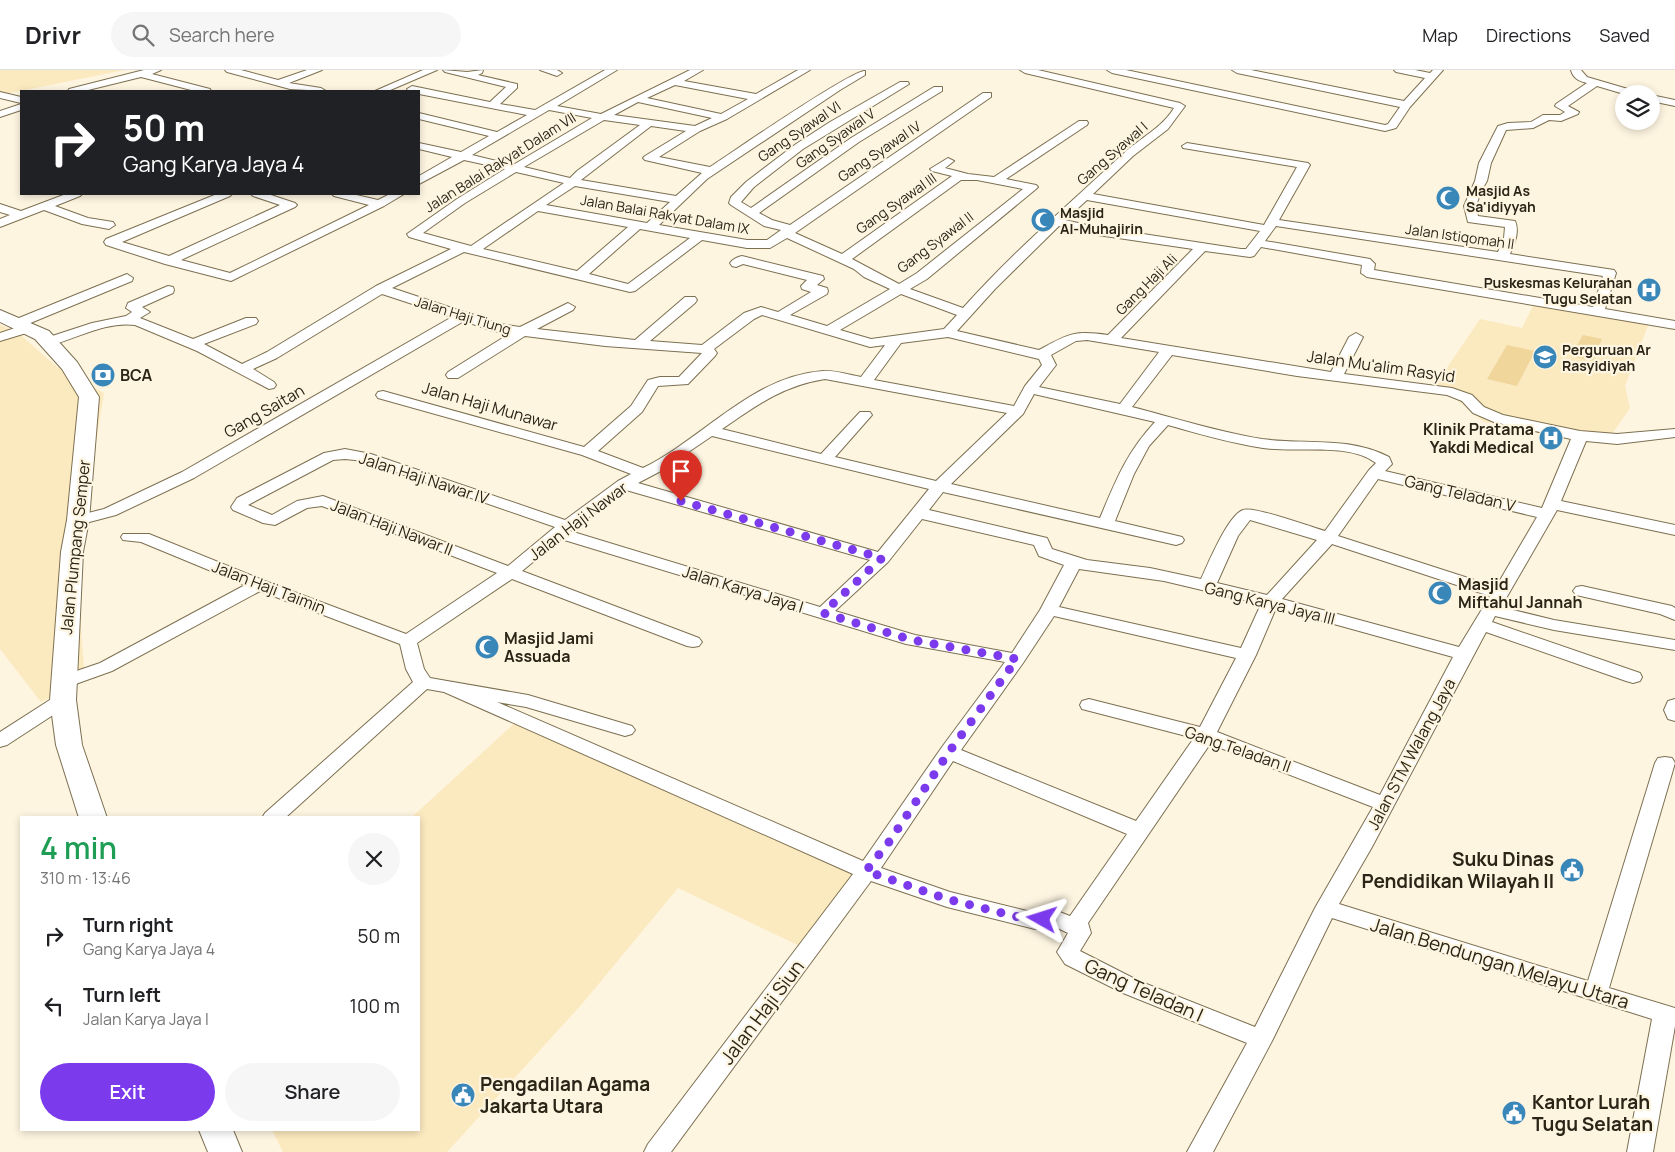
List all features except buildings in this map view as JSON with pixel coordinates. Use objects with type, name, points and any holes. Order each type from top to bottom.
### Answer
[{"type":"main road","name":"Jalan Plumpang Semper","points":[[16,322],[42,335],[70,366],[89,397],[78,520],[72,552],[63,691],[69,745],[92,816]]},
{"type":"main road","points":[[216,1131],[225,1152]]},
{"type":"street","points":[[77,90],[156,70]]},
{"type":"street","points":[[230,70],[278,84],[316,90]]},
{"type":"street","points":[[278,84],[317,70]]},
{"type":"street","points":[[382,90],[432,70]]},
{"type":"street","points":[[448,70],[513,86],[492,106]]},
{"type":"street","points":[[468,75],[482,70]]},
{"type":"street","points":[[545,70],[557,72]]},
{"type":"street","points":[[420,180],[612,70]]},
{"type":"street","name":"Jalan Balai Rakyat Dalam VII","points":[[467,249],[414,234],[461,201],[574,132],[698,70]]},
{"type":"street","points":[[712,171],[649,159],[696,129],[723,117],[805,70]]},
{"type":"street","name":"Gang Syawal I","points":[[948,333],[965,313],[1055,221],[1085,196],[1132,151],[1172,120],[1180,106],[1025,70]]},
{"type":"street","points":[[1112,70],[1386,128],[1392,126],[1406,105],[1434,73]]},
{"type":"street","points":[[1237,70],[1406,105]]},
{"type":"street","points":[[1399,70],[1434,73]]},
{"type":"street","points":[[1576,70],[1577,74],[1583,79],[1615,89]]},
{"type":"street","points":[[651,226],[712,171],[836,88],[862,73]]},
{"type":"street","points":[[141,74],[202,90]]},
{"type":"street","points":[[674,82],[755,97]]},
{"type":"street","points":[[1502,258],[1510,238],[1511,224],[1472,219],[1470,206],[1481,181],[1485,162],[1502,128],[1533,125],[1547,117],[1561,118],[1574,112],[1560,106],[1595,83]]},
{"type":"street","name":"Gang Syawal VI","points":[[751,214],[736,203],[735,199],[741,192],[825,128],[904,84]]},
{"type":"street","points":[[412,89],[417,90]]},
{"type":"street","name":"Gang Syawal V","points":[[751,214],[855,140],[938,89]]},
{"type":"street","points":[[420,91],[536,113]]},
{"type":"street","points":[[0,94],[20,100]]},
{"type":"street","name":"Gang Syawal IV","points":[[788,234],[839,196],[987,95]]},
{"type":"street","points":[[637,99],[723,117]]},
{"type":"street","points":[[1660,100],[1675,103]]},
{"type":"street","points":[[0,115],[20,107]]},
{"type":"street","points":[[547,107],[603,117],[696,129]]},
{"type":"street","points":[[0,115],[14,120]]},
{"type":"street","points":[[420,116],[497,135]]},
{"type":"street","points":[[242,369],[272,355],[381,290],[467,249],[573,182],[580,173],[649,123]]},
{"type":"street","points":[[948,161],[936,169],[966,176],[997,180],[1083,123]]},
{"type":"street","points":[[420,146],[573,182],[678,200]]},
{"type":"street","points":[[1055,221],[1143,239],[1245,254],[1250,253],[1270,226],[1306,161],[1187,146]]},
{"type":"street","name":"Gang Syawal III","points":[[842,260],[958,178],[966,176]]},
{"type":"street","name":"Gang Syawal II","points":[[828,331],[922,276],[1032,187],[997,180]]},
{"type":"street","points":[[0,223],[73,195]]},
{"type":"street","points":[[224,195],[110,242],[169,261],[231,277],[396,195]]},
{"type":"street","points":[[169,261],[291,205],[260,195]]},
{"type":"street","points":[[342,195],[380,204]]},
{"type":"street","name":"Jalan Istiqomah II","points":[[1085,196],[1270,226],[1502,258],[1575,266],[1610,273],[1598,312]]},
{"type":"street","points":[[44,206],[88,222],[110,225]]},
{"type":"street","name":"Jalan Balai Rakyat Dalam IX","points":[[535,207],[757,245],[770,244],[788,234]]},
{"type":"street","points":[[0,208],[22,215]]},
{"type":"street","points":[[751,214],[768,223],[787,228],[788,234],[898,289],[965,313]]},
{"type":"street","points":[[578,277],[638,224]]},
{"type":"street","points":[[467,249],[630,288],[701,235]]},
{"type":"street","points":[[1257,244],[1366,262],[1369,264],[1367,272],[1675,325]]},
{"type":"street","name":"Gang Haji Ali","points":[[1111,340],[1202,247]]},
{"type":"street","points":[[796,272],[824,252]]},
{"type":"street","points":[[736,263],[742,260],[818,278],[807,286],[822,291],[780,316]]},
{"type":"street","points":[[0,337],[16,322],[127,278]]},
{"type":"street","points":[[48,342],[127,319],[143,312],[133,308],[133,306],[168,290]]},
{"type":"street","name":"Jalan Haji Tiung","points":[[381,290],[498,328],[638,344],[705,349]]},
{"type":"street","points":[[638,344],[690,300]]},
{"type":"street","points":[[453,375],[520,332],[568,307]]},
{"type":"street","points":[[587,452],[637,409],[653,384],[660,381],[683,382],[710,353],[705,349],[753,314],[765,312],[870,343],[948,333],[1043,355],[1048,360],[1048,365],[1030,389],[1018,411],[940,486],[882,558],[823,613]]},
{"type":"street","name":"Gang Saitan","points":[[78,520],[110,512],[188,475],[461,317]]},
{"type":"street","points":[[127,319],[192,344],[242,369],[268,385]]},
{"type":"street","points":[[192,344],[251,321]]},
{"type":"street","points":[[1043,355],[1079,335],[1168,350],[1123,409]]},
{"type":"street","points":[[1335,377],[1356,337]]},
{"type":"street","points":[[865,382],[897,339]]},
{"type":"street","name":"Jalan Mu'alim Rasyid","points":[[1168,350],[1335,377],[1460,394],[1474,401],[1478,410],[1492,417],[1580,436],[1617,439],[1675,433]]},
{"type":"street","name":"Jalan Haji Nawar","points":[[408,641],[509,573],[563,529],[624,484],[644,474],[764,394],[801,379],[825,375],[1018,411]]},
{"type":"street","points":[[450,688],[866,871],[947,899],[1034,921],[1052,917],[1074,926],[1206,735],[1247,655],[1270,602],[1329,537],[1374,473],[1384,464],[1384,460],[1338,446],[1285,446],[1261,443],[1123,409],[1030,389]]},
{"type":"street","name":"Jalan Haji Munawar","points":[[383,394],[587,452],[644,474]]},
{"type":"street","points":[[825,460],[865,415]]},
{"type":"street","points":[[1106,524],[1126,474],[1143,444],[1165,420]]},
{"type":"street","points":[[710,431],[825,460],[1176,540]]},
{"type":"street","name":"Jalan STM Walang Jaya","points":[[1200,1152],[1261,1040],[1326,908],[1362,846],[1464,654],[1549,509],[1580,436]]},
{"type":"street","name":"Jalan Haji Nawar IV","points":[[255,494],[329,456],[345,454],[366,457],[418,474],[563,529]]},
{"type":"street","name":"Gang Teladan V","points":[[1374,473],[1549,509],[1675,530]]},
{"type":"street","points":[[624,484],[882,558]]},
{"type":"street","name":"Jalan Haji Nawar II","points":[[255,494],[243,501],[239,507],[269,520],[275,520],[303,504],[323,501],[509,573]]},
{"type":"street","name":"Gang Karya Jaya III","points":[[919,513],[1041,542],[1045,552],[1074,562],[1163,576],[1206,586],[1464,654]]},
{"type":"street","points":[[1206,586],[1230,535],[1246,514],[1258,516],[1420,566],[1491,610],[1633,677]]},
{"type":"street","name":"Jalan Karya Jaya I","points":[[563,529],[912,640],[1017,659]]},
{"type":"street","name":"Jalan Haji Taimin","points":[[129,537],[143,537],[259,585],[408,641]]},
{"type":"street","name":"Jalan Haji Siun","points":[[657,1152],[889,842],[949,752],[1017,659],[1049,610],[1074,562]]},
{"type":"street","points":[[509,573],[693,642]]},
{"type":"street","points":[[0,741],[63,691],[259,585]]},
{"type":"street","points":[[1582,591],[1666,610],[1675,615]]},
{"type":"street","points":[[1049,610],[1247,655]]},
{"type":"street","points":[[1491,610],[1554,625],[1675,645]]},
{"type":"street","points":[[408,641],[415,669],[423,684]]},
{"type":"street","points":[[423,684],[528,701],[625,730]]},
{"type":"street","points":[[274,816],[423,684]]},
{"type":"street","name":"Gang Teladan II","points":[[1089,705],[1206,735],[1384,804]]},
{"type":"street","points":[[1675,705],[1673,710],[1675,715]]},
{"type":"street","points":[[949,752],[1140,831]]},
{"type":"street","points":[[1596,993],[1665,763]]},
{"type":"street","name":"Jalan Bendungan Melayu Utara","points":[[1326,908],[1670,1016]]},
{"type":"street","name":"Gang Teladan I","points":[[1074,926],[1080,929],[1080,934],[1068,952],[1073,958],[1130,987],[1261,1040]]},
{"type":"street","points":[[1640,1152],[1670,1016]]},
{"type":"shaded area","points":[[0,70],[125,70],[20,90],[0,95]]},
{"type":"shaded area","name":"Perguruan Ar Rasyidiyah","points":[[1535,302],[1649,323],[1625,386],[1630,408],[1612,434],[1577,435],[1484,422],[1446,391],[1434,387],[1480,319],[1522,328]]},
{"type":"shaded area","points":[[0,325],[16,331],[57,367],[104,393],[76,566],[85,680],[41,702],[0,649]]},
{"type":"shaded area","points":[[1583,335],[1602,339],[1593,361],[1571,356]]},
{"type":"shaded area","points":[[1507,345],[1535,351],[1517,386],[1487,379]]},
{"type":"shaded area","points":[[518,720],[872,871],[808,950],[678,888],[582,1004],[447,1152],[283,1152],[272,1131],[420,1131],[420,816],[413,816]]},
{"type":"place","name":"Masjid As Sa'idiyyah","points":[[1448,198]]},
{"type":"place","name":"Masjid Al-Muhajirin","points":[[1043,220]]},
{"type":"place","name":"Puskesmas Kelurahan Tugu Selatan","points":[[1649,290]]},
{"type":"place","name":"Perguruan Ar Rasyidiyah","points":[[1545,357]]},
{"type":"place","name":"BCA","points":[[103,375]]},
{"type":"place","name":"Klinik Pratama Yakdi Medical","points":[[1551,438]]},
{"type":"place","name":"Masjid Miftahul Jannah","points":[[1440,593]]},
{"type":"place","name":"Masjid Jami Assuada","points":[[487,647]]},
{"type":"place","name":"Suku Dinas Pendidikan Wilayah II","points":[[1572,870]]},
{"type":"place","name":"Pengadilan Agama Jakarta Utara","points":[[463,1095]]},
{"type":"place","name":"Kantor Lurah Tugu Selatan","points":[[1514,1113]]},
{"type":"route","points":[[681,501],[882,558],[823,613],[912,640],[1017,659],[949,752],[889,842],[866,871],[947,899],[1034,921],[1042,919]]}]
